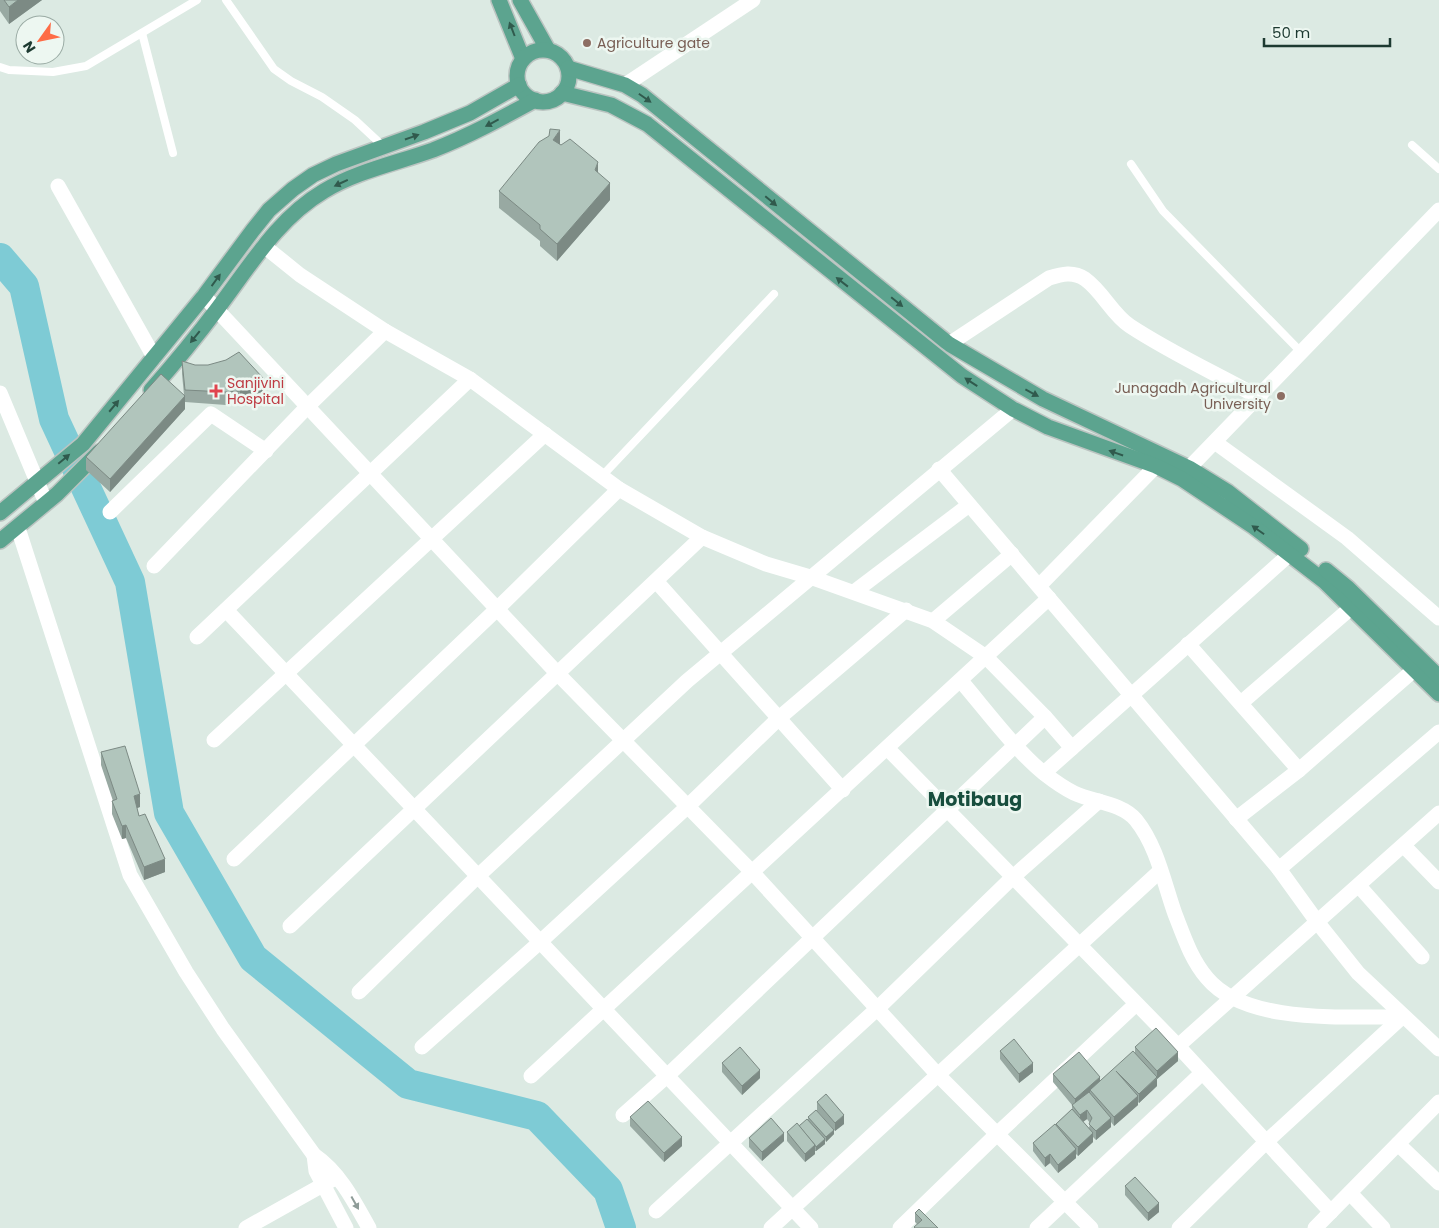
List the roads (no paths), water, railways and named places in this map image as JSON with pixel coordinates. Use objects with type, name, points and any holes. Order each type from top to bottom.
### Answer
[{"type":"main road","points":[[499,0],[523,59]]},
{"type":"main road","points":[[520,0],[548,50],[563,60],[568,68],[569,76],[562,93],[550,101],[535,100],[524,93],[519,85],[518,76],[523,59],[530,53],[548,50]]},
{"type":"main road","points":[[568,68],[625,85],[668,114],[772,202],[949,344],[1043,399],[1190,468],[1250,508],[1348,588],[1439,677]]},
{"type":"main road","points":[[0,513],[83,444],[204,296],[269,210],[314,174],[470,113],[519,85]]},
{"type":"main road","points":[[562,93],[593,99],[611,105],[660,134],[962,376],[1013,409],[1074,438],[1156,466],[1182,479],[1290,553],[1352,607],[1439,694]]},
{"type":"main road","points":[[141,402],[217,310],[283,223],[324,191],[346,180],[435,149],[480,129],[535,100]]},
{"type":"main road","points":[[269,210],[283,223]]},
{"type":"main road","points":[[0,541],[51,499],[90,461],[109,439]]},
{"type":"street","points":[[625,85],[753,0]]},
{"type":"street","points":[[58,186],[154,357]]},
{"type":"street","points":[[1190,468],[1260,398],[1301,352],[1439,210]]},
{"type":"street","points":[[264,246],[300,274],[385,331],[470,379],[603,475],[619,489],[702,537],[766,564],[854,592],[932,621],[986,657],[1045,717],[1072,748]]},
{"type":"street","points":[[949,344],[1049,278],[1062,274],[1074,274],[1085,279],[1096,289],[1128,325],[1260,398]]},
{"type":"street","points":[[204,296],[434,539],[622,742],[753,873],[937,1074],[1091,1228]]},
{"type":"street","points":[[154,566],[308,406],[385,331]]},
{"type":"street","points":[[196,637],[470,379]]},
{"type":"street","points":[[0,393],[51,499]]},
{"type":"street","points":[[359,992],[478,876],[721,651],[1013,409]]},
{"type":"street","points":[[110,512],[211,414],[266,451]]},
{"type":"street","points":[[214,740],[288,674],[545,434]]},
{"type":"street","points":[[1216,443],[1347,538],[1439,618]]},
{"type":"street","points":[[1039,586],[1156,466]]},
{"type":"street","points":[[939,469],[1279,869],[1318,923],[1358,973],[1402,1017],[1439,1049]]},
{"type":"street","points":[[234,859],[497,609],[619,489]]},
{"type":"street","points":[[854,592],[969,504]]},
{"type":"street","points":[[18,528],[130,875],[186,972],[223,1029],[314,1155],[326,1163],[350,1194],[369,1228]]},
{"type":"street","points":[[290,926],[702,537]]},
{"type":"street","points":[[1044,773],[1290,553]]},
{"type":"street","points":[[932,621],[1012,554]]},
{"type":"street","points":[[656,581],[721,651],[843,790]]},
{"type":"street","points":[[530,1076],[888,749],[1049,598]]},
{"type":"street","points":[[1241,703],[1352,607]]},
{"type":"street","points":[[226,610],[811,1228]]},
{"type":"street","points":[[422,1047],[540,942],[779,718],[906,610]]},
{"type":"street","points":[[1188,644],[1300,770]]},
{"type":"street","points":[[1236,819],[1300,770],[1415,669]]},
{"type":"street","points":[[961,681],[1016,745],[1044,773],[1073,792],[1125,810],[1135,819],[1152,848],[1196,964],[1208,980],[1232,999],[1278,1012],[1402,1017]]},
{"type":"street","points":[[623,1115],[667,1076],[1045,717]]},
{"type":"street","points":[[1279,869],[1439,732]]},
{"type":"street","points":[[888,749],[1178,1046],[1331,1212]]},
{"type":"street","points":[[656,1211],[729,1142],[878,1008],[1013,877],[1099,801]]},
{"type":"street","points":[[1178,1046],[1439,813]]},
{"type":"street","points":[[1404,846],[1439,882]]},
{"type":"street","points":[[771,1228],[1160,871]]},
{"type":"street","points":[[1359,886],[1422,957]]},
{"type":"street","points":[[900,1228],[1136,1004]]},
{"type":"street","points":[[1178,1228],[1266,1142],[1402,1017]]},
{"type":"street","points":[[1036,1228],[1202,1073]]},
{"type":"street","points":[[1315,1228],[1439,1102]]},
{"type":"street","points":[[1398,1144],[1439,1184]]},
{"type":"street","points":[[314,1155],[316,1171],[322,1185],[346,1228]]},
{"type":"street","points":[[246,1228],[337,1177]]},
{"type":"street","points":[[1350,1193],[1383,1228]]},
{"type":"lane","points":[[0,67],[25,72],[73,70],[86,66],[197,0]]},
{"type":"lane","points":[[226,0],[274,68],[291,81],[322,97],[355,120],[384,147]]},
{"type":"lane","points":[[142,33],[173,153]]},
{"type":"lane","points":[[1412,145],[1439,169]]},
{"type":"lane","points":[[1131,164],[1163,211],[1301,352]]},
{"type":"lane","points":[[603,475],[774,294]]},
{"type":"waterway","points":[[0,258],[24,286],[54,419],[130,582],[169,813],[253,958],[408,1084],[537,1116],[608,1190],[621,1228]]},
{"type":"place","name":"Agriculture gate","points":[[587,43]]},
{"type":"place","name":"Sanjivini Hospital","points":[[216,391]]},
{"type":"place","name":"Junagadh Agricultural University","points":[[1281,396]]},
{"type":"district","name":"Motibaug","points":[[975,799]]}]
